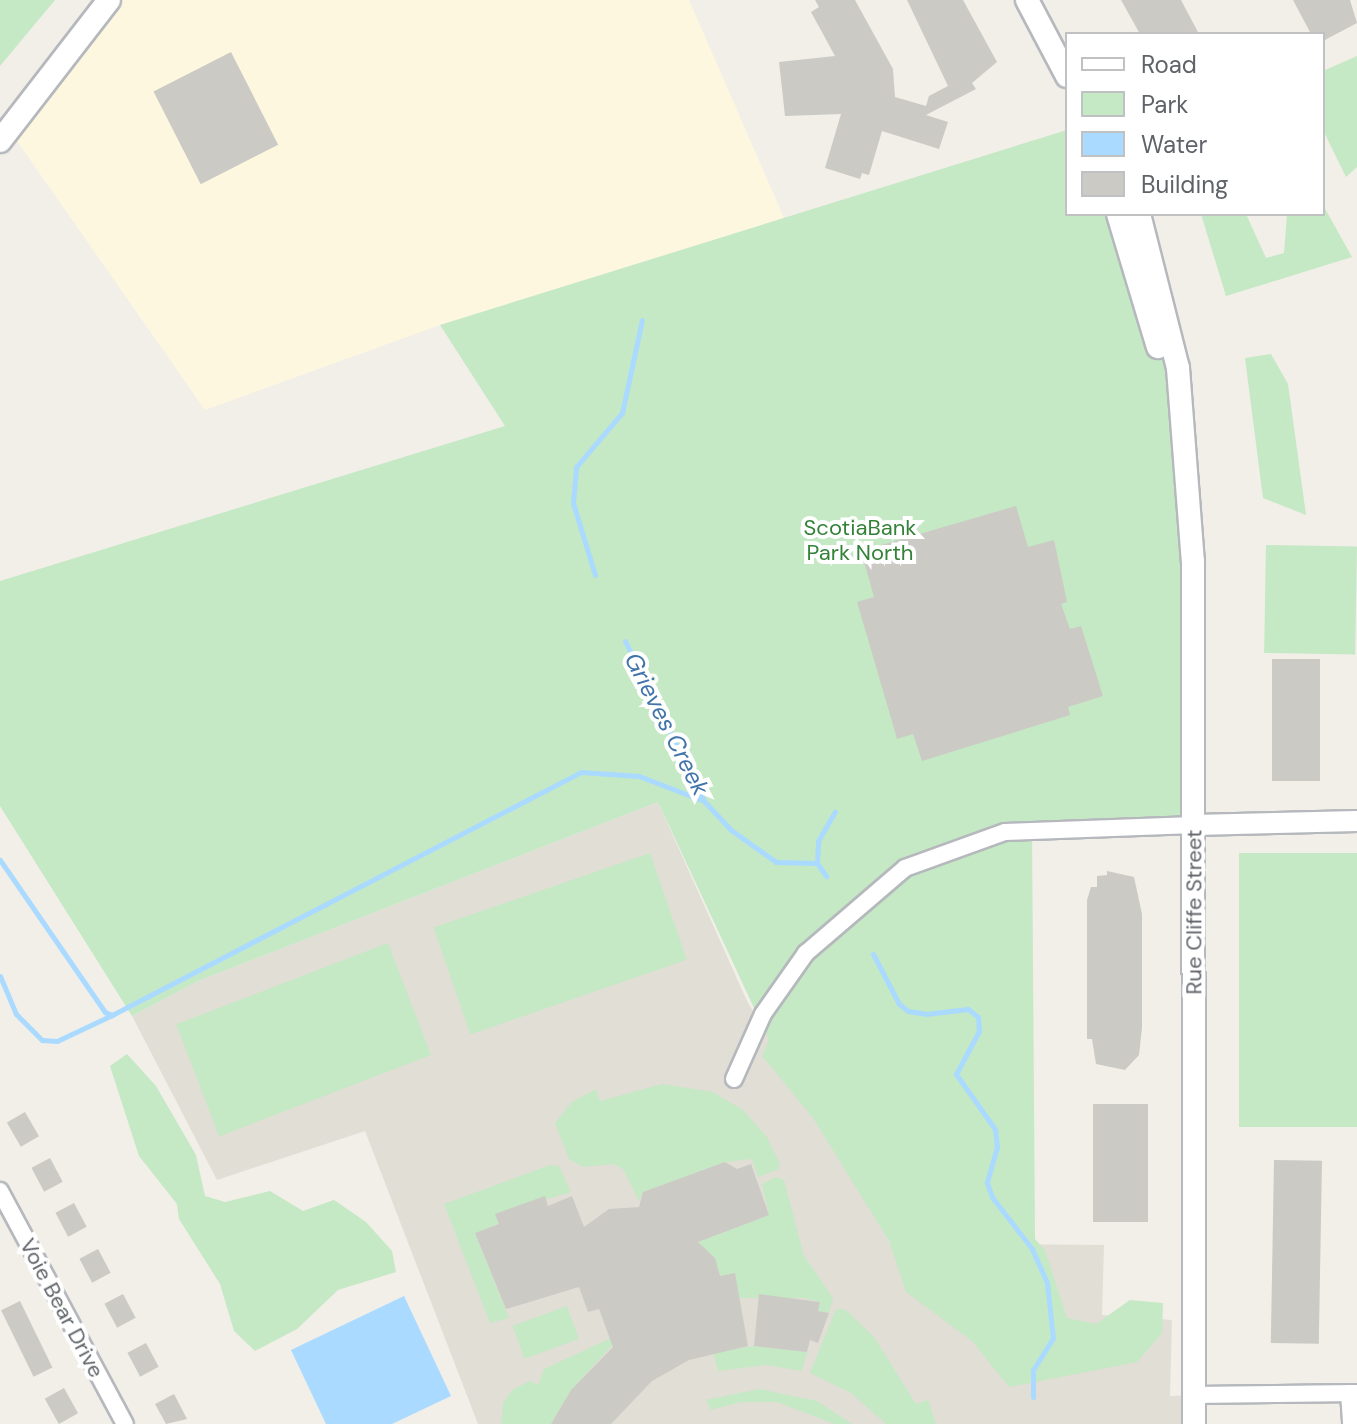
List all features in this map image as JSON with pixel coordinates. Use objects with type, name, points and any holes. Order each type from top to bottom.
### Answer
[{"type":"main road","points":[[0,141],[109,0]]},
{"type":"main road","points":[[1027,0],[1065,72]]},
{"type":"main road","name":"Rue Cliffe Street","points":[[1119,216],[1177,401]]},
{"type":"main road","name":"Rue Cliffe Street","points":[[1140,216],[1178,368],[1177,401],[1193,561],[1194,1424]]},
{"type":"main road","points":[[1126,292],[1131,284],[1131,253]]},
{"type":"street","points":[[734,1079],[763,1014],[806,953],[905,868],[1005,832],[1357,821]]},
{"type":"street","name":"Voie Bear Drive","points":[[0,1191],[125,1424]]},
{"type":"street","points":[[1194,1395],[1353,1393],[1351,1424]]},
{"type":"shaded area","points":[[109,0],[689,0],[784,218],[440,325],[205,410],[10,131]]},
{"type":"shaded area","points":[[658,802],[747,1001],[890,1243],[1104,1245],[1102,1315],[1172,1320],[1170,1396],[1194,1395],[1194,1424],[478,1424],[365,1131],[217,1180],[132,1016],[198,981]]},
{"type":"green space","points":[[0,0],[55,0],[0,66]]},
{"type":"green space","points":[[1357,56],[1357,167],[1346,177],[1325,134],[1325,70]]},
{"type":"green space","name":"ScotiaBank Park North","points":[[1065,131],[1065,216],[1119,216],[1177,401],[1194,825],[1032,830],[1035,1239],[1045,1250],[1067,1318],[1096,1324],[1130,1300],[1163,1303],[1162,1333],[1137,1362],[1009,1387],[972,1341],[906,1292],[889,1241],[813,1118],[762,1056],[769,1040],[658,802],[198,981],[132,1016],[0,806],[0,581],[505,426],[440,325]]},
{"type":"green space","points":[[1325,209],[1352,257],[1226,296],[1202,216],[1247,216],[1266,258],[1284,253],[1287,216],[1325,216]]},
{"type":"green space","points":[[1271,354],[1288,384],[1306,515],[1263,498],[1245,358]]},
{"type":"green space","points":[[1266,545],[1357,547],[1355,655],[1264,653]]},
{"type":"green space","points":[[650,853],[687,960],[470,1034],[433,928]]},
{"type":"green space","points":[[1239,853],[1357,853],[1357,1127],[1239,1127]]},
{"type":"green space","points":[[388,943],[431,1055],[219,1136],[176,1024]]},
{"type":"green space","points":[[127,1054],[156,1086],[196,1155],[205,1196],[225,1202],[270,1191],[303,1211],[334,1200],[366,1222],[392,1251],[396,1272],[338,1290],[297,1329],[255,1351],[234,1331],[220,1284],[179,1219],[177,1204],[139,1156],[110,1066]]},
{"type":"green space","points":[[662,1084],[713,1092],[743,1110],[767,1137],[780,1164],[777,1170],[758,1177],[752,1159],[725,1162],[643,1192],[639,1201],[623,1169],[613,1164],[583,1167],[569,1159],[555,1123],[572,1102],[596,1089],[600,1101]]},
{"type":"green space","points":[[550,1165],[559,1166],[571,1192],[496,1214],[499,1224],[475,1233],[509,1318],[490,1323],[444,1204]]},
{"type":"green space","points":[[776,1177],[784,1180],[804,1256],[833,1298],[829,1313],[818,1311],[820,1302],[804,1298],[721,1298],[715,1258],[687,1246],[769,1215],[762,1184]]},
{"type":"green space","points":[[567,1306],[579,1339],[524,1359],[512,1326]]},
{"type":"green space","points":[[836,1309],[846,1310],[874,1337],[916,1404],[928,1400],[936,1424],[886,1424],[851,1393],[810,1373]]},
{"type":"green space","points":[[624,1332],[571,1390],[551,1424],[501,1424],[503,1403],[512,1390],[530,1381],[538,1385],[544,1369]]},
{"type":"green space","points":[[754,1346],[807,1352],[802,1371],[767,1365],[718,1371],[713,1352]]},
{"type":"green space","points":[[759,1389],[817,1401],[852,1424],[834,1424],[777,1402],[741,1402],[711,1410],[706,1400]]},
{"type":"water","points":[[404,1296],[451,1396],[392,1424],[326,1424],[291,1350]]},
{"type":"building","points":[[815,0],[855,0],[893,69],[895,97],[926,106],[929,96],[948,86],[907,0],[963,0],[997,62],[972,83],[976,89],[926,115],[948,122],[939,149],[882,131],[869,175],[862,173],[860,179],[825,168],[841,114],[785,116],[779,62],[835,56],[811,12],[819,7]]},
{"type":"building","points":[[1121,0],[1181,0],[1198,32],[1139,32]]},
{"type":"building","points":[[1293,0],[1350,0],[1357,23],[1325,40],[1325,32],[1310,32]]},
{"type":"building","points":[[231,52],[278,145],[201,184],[153,91]]},
{"type":"building","points":[[1016,506],[1028,547],[1054,540],[1067,602],[1061,604],[1070,629],[1081,626],[1103,696],[1068,707],[1070,715],[922,761],[913,734],[897,739],[857,602],[874,597],[861,551]]},
{"type":"building","points":[[1272,659],[1320,659],[1320,781],[1272,781]]},
{"type":"building","points":[[1107,871],[1134,877],[1142,914],[1142,1028],[1139,1055],[1125,1070],[1096,1064],[1092,1039],[1087,1039],[1087,900],[1091,887],[1097,887],[1097,876],[1107,875]]},
{"type":"building","points":[[1093,1104],[1148,1104],[1148,1222],[1093,1222]]},
{"type":"building","points":[[25,1112],[39,1136],[21,1147],[7,1122]]},
{"type":"building","points":[[50,1158],[63,1182],[44,1192],[31,1168]]},
{"type":"building","points":[[1274,1160],[1322,1161],[1319,1344],[1271,1343]]},
{"type":"building","points":[[725,1162],[737,1169],[751,1164],[769,1215],[698,1242],[715,1258],[720,1276],[735,1273],[748,1346],[689,1360],[652,1381],[611,1424],[551,1424],[571,1390],[613,1347],[599,1309],[588,1312],[579,1287],[506,1309],[475,1233],[499,1224],[495,1214],[545,1196],[548,1206],[572,1196],[584,1227],[609,1209],[639,1207],[643,1192]]},
{"type":"building","points":[[74,1203],[87,1227],[68,1237],[55,1213]]},
{"type":"building","points":[[98,1249],[111,1273],[92,1283],[79,1259]]},
{"type":"building","points":[[123,1294],[136,1318],[117,1328],[104,1304]]},
{"type":"building","points":[[759,1294],[820,1302],[818,1311],[829,1313],[818,1343],[810,1340],[807,1352],[754,1346]]},
{"type":"building","points":[[20,1301],[52,1368],[34,1377],[1,1310]]},
{"type":"building","points":[[146,1343],[159,1367],[140,1377],[127,1353]]},
{"type":"building","points":[[64,1388],[78,1413],[59,1424],[45,1399]]},
{"type":"building","points":[[174,1394],[187,1419],[166,1424],[155,1404]]},
{"type":"waterway","name":"Grieves Creek","points":[[595,575],[573,503],[576,467],[622,413],[642,320]]},
{"type":"waterway","name":"Grieves Creek","points":[[625,641],[704,801],[731,830],[776,862],[817,863],[826,876]]},
{"type":"waterway","points":[[0,860],[105,1012],[112,1015],[581,772],[639,776],[704,801]]},
{"type":"waterway","points":[[817,863],[818,841],[835,811]]},
{"type":"waterway","name":"Grieves Creek","points":[[873,954],[899,1004],[908,1011],[926,1014],[968,1009],[978,1017],[979,1031],[956,1074],[995,1129],[997,1147],[987,1183],[992,1197],[1032,1249],[1047,1283],[1053,1338],[1033,1370],[1033,1397]]},
{"type":"waterway","points":[[0,976],[16,1014],[42,1040],[57,1041],[112,1015]]}]
